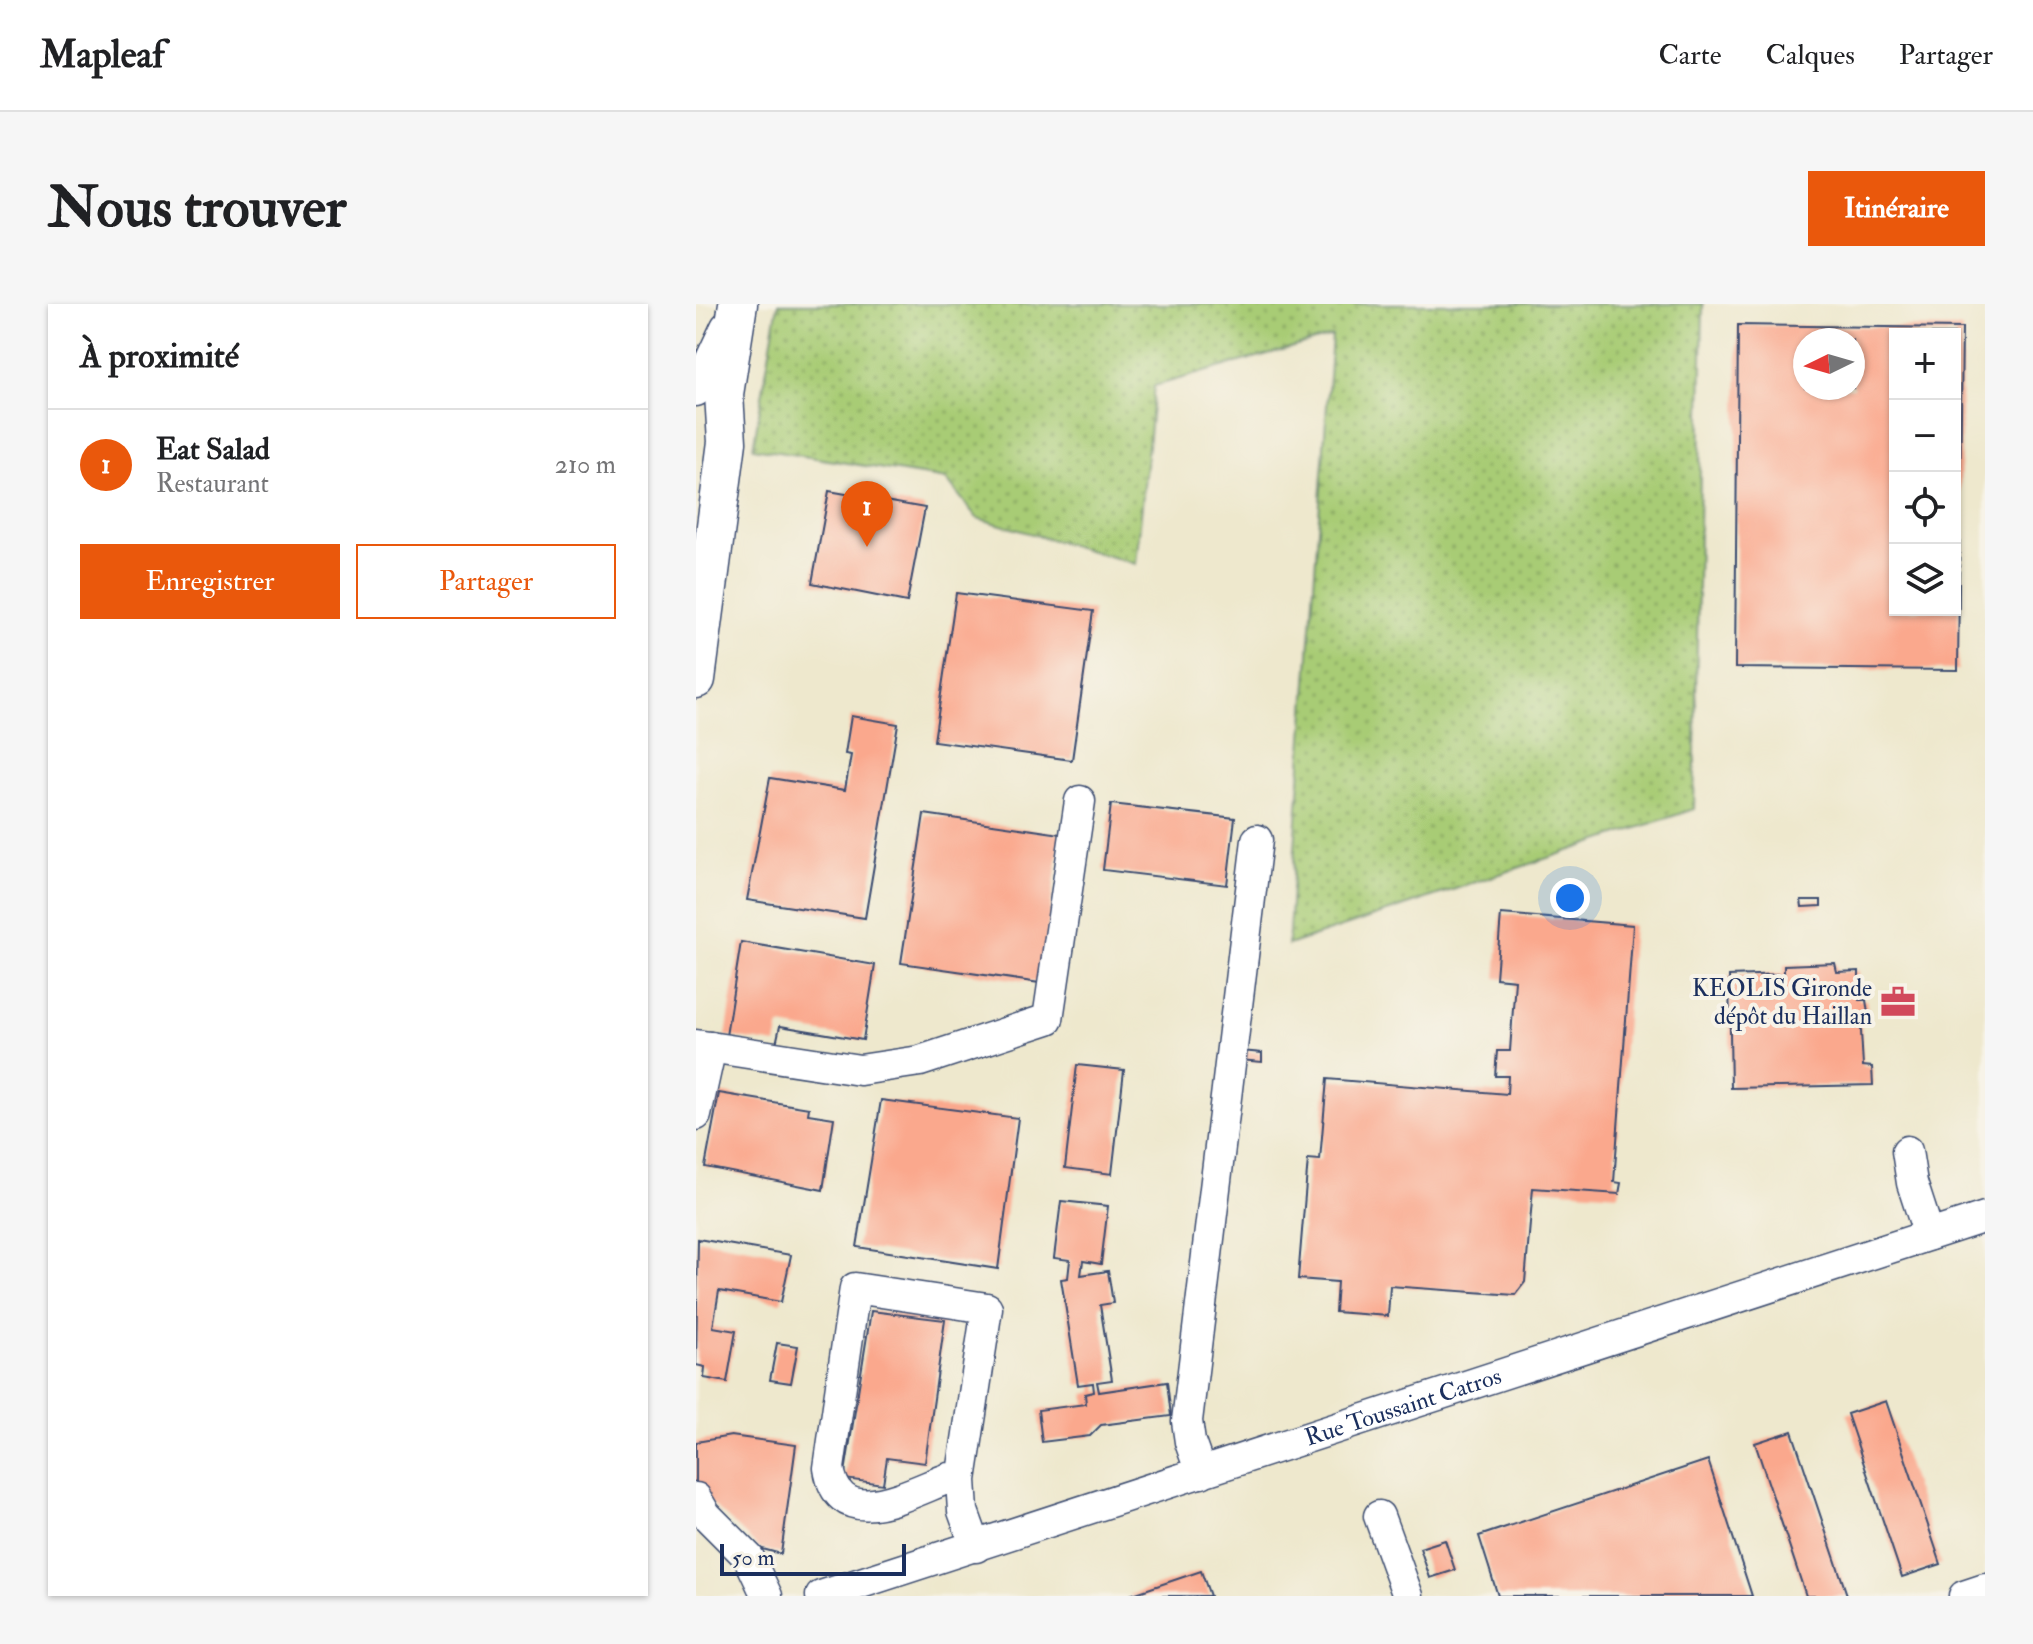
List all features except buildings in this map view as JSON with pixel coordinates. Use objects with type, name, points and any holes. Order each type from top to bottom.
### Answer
[{"type":"main road","points":[[696,499],[710,392],[738,304]]},
{"type":"main road","points":[[696,679],[727,442],[710,392]]},
{"type":"street","points":[[696,1115],[704,1046],[860,1070],[920,1061],[1048,1019],[1080,801]]},
{"type":"street","points":[[1201,1473],[1190,1442],[1187,1421],[1257,840]]},
{"type":"street","points":[[1907,1151],[1912,1183],[1929,1235]]},
{"type":"street","name":"Rue Toussaint Catros","points":[[821,1596],[1985,1217]]},
{"type":"street","points":[[961,1480],[949,1478],[869,1506],[848,1502],[831,1483],[829,1468],[855,1288],[987,1308],[961,1480],[963,1511],[976,1547]]},
{"type":"street","points":[[696,1498],[706,1515],[749,1558],[767,1596]]},
{"type":"street","points":[[1379,1516],[1408,1596]]},
{"type":"street","points":[[1964,1596],[1985,1589]]},
{"type":"green space","points":[[778,304],[1703,304],[1694,809],[1288,945],[1332,336],[1154,386],[1136,564],[977,518],[946,479],[753,448]]},
{"type":"place","name":"Eat Salad","points":[[867,547]]},
{"type":"place","name":"KEOLIS Gironde dépôt du Haillan","points":[[1898,1002]]}]
